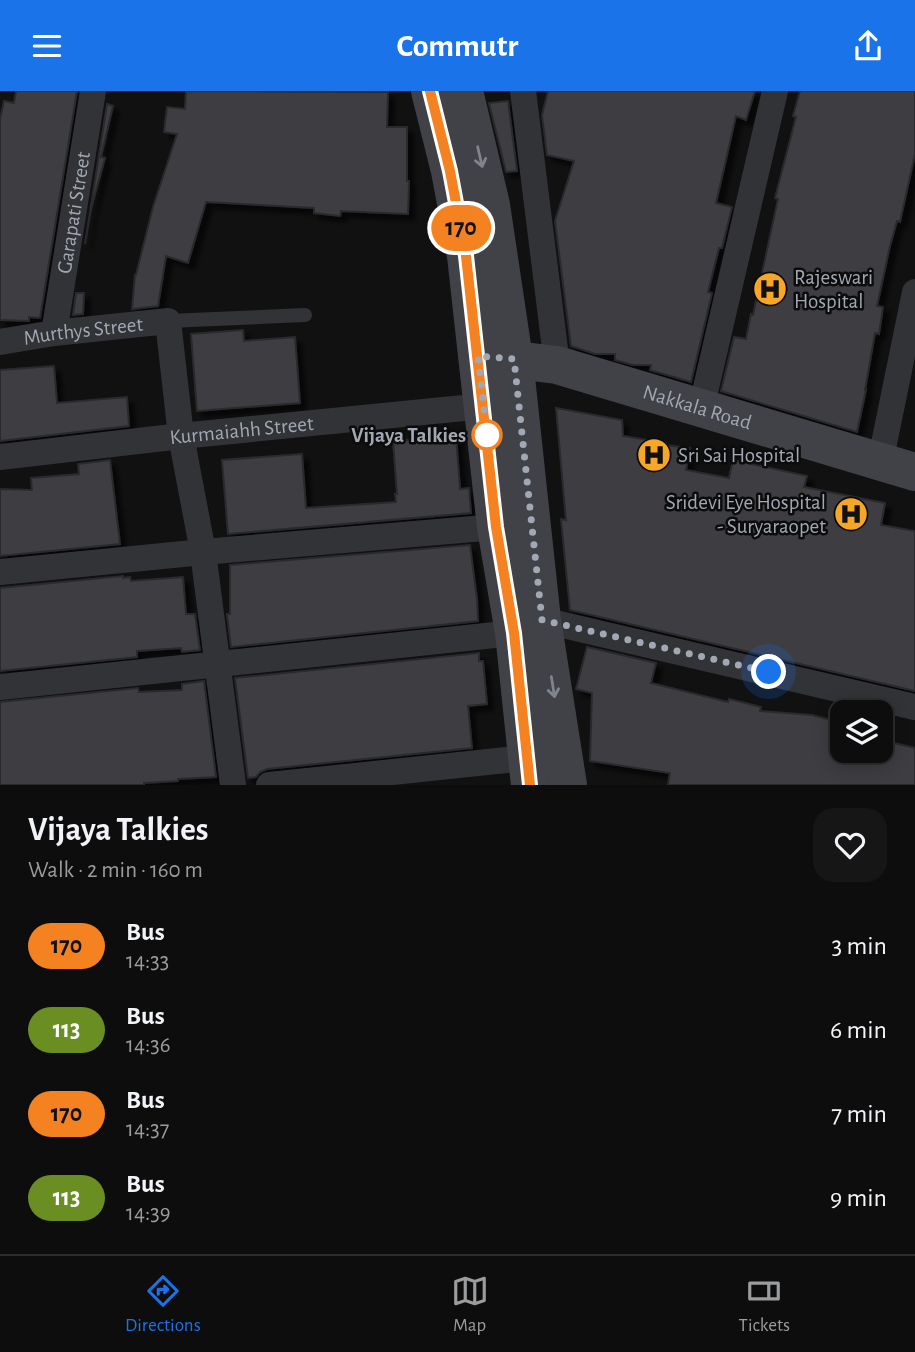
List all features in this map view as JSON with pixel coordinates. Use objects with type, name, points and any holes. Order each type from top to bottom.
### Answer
[{"type":"main road","points":[[430,91],[450,171],[466,256],[496,357],[484,406],[496,527],[528,626],[568,785]]},
{"type":"main road","points":[[464,91],[491,205],[496,357],[528,626],[528,771]]},
{"type":"main road","name":"Nakkala Road","points":[[496,357],[557,365],[898,468]]},
{"type":"street","name":"Garapati Street","points":[[54,333],[93,91]]},
{"type":"street","points":[[523,91],[557,365]]},
{"type":"street","points":[[702,409],[775,91]]},
{"type":"street","points":[[898,468],[915,292]]},
{"type":"street","name":"Murthys Street","points":[[0,342],[54,333],[168,321]]},
{"type":"street","points":[[168,321],[181,436],[203,552],[233,785]]},
{"type":"street","name":"Kurmaiahh Street","points":[[0,457],[484,406]]},
{"type":"street","points":[[0,572],[496,527]]},
{"type":"street","points":[[0,687],[218,664],[528,626],[915,707]]},
{"type":"street","points":[[269,785],[528,771]]},
{"type":"lane","points":[[168,321],[305,315]]},
{"type":"building","points":[[16,91],[77,91],[40,318],[29,317],[29,321],[0,320],[0,119],[4,101],[14,103]]},
{"type":"building","points":[[186,91],[388,92],[387,127],[407,127],[408,214],[341,211],[340,216],[314,213],[314,208],[206,202],[188,263],[166,256],[158,306],[132,309],[135,275],[153,207],[177,134],[164,132],[167,107],[185,109]]},
{"type":"building","points":[[548,91],[755,91],[746,120],[736,116],[716,203],[732,207],[708,292],[712,293],[691,382],[650,370],[651,365],[633,365],[615,360],[615,354],[595,354],[571,346],[555,221],[574,161],[547,155],[542,115]]},
{"type":"building","points":[[800,91],[915,91],[915,154],[877,306],[883,307],[879,334],[875,333],[857,432],[721,391],[734,337],[746,339],[751,314],[753,315],[778,199],[775,198]]},
{"type":"building","points":[[508,101],[517,171],[506,172],[489,103]]},
{"type":"building","points":[[107,104],[113,106],[101,157],[105,158],[85,244]]},
{"type":"building","points":[[76,293],[84,293],[83,314],[73,315]]},
{"type":"building","points":[[243,330],[244,341],[295,337],[300,403],[197,411],[191,334]]},
{"type":"building","points":[[54,366],[57,403],[127,397],[129,426],[0,441],[0,370]]},
{"type":"building","points":[[556,408],[622,420],[623,436],[690,448],[686,470],[729,478],[733,460],[807,476],[804,487],[885,503],[881,525],[915,531],[915,691],[570,610],[561,519],[566,520]]},
{"type":"building","points":[[456,436],[460,489],[469,488],[471,513],[228,534],[222,460],[302,454],[306,508],[396,502],[393,441]]},
{"type":"building","points":[[110,460],[120,544],[0,556],[0,489],[32,490],[31,478],[79,474],[78,464]]},
{"type":"building","points":[[470,545],[478,621],[231,647],[227,614],[230,614],[230,565]]},
{"type":"building","points":[[130,577],[131,581],[183,577],[186,614],[195,614],[200,650],[182,652],[181,648],[137,651],[137,657],[0,671],[0,588]]},
{"type":"building","points":[[587,647],[656,663],[651,683],[728,702],[729,699],[761,707],[760,711],[812,715],[830,720],[830,763],[893,763],[894,743],[915,748],[915,785],[668,785],[670,773],[590,761],[592,693],[576,689]]},
{"type":"building","points":[[479,653],[479,661],[483,661],[487,704],[468,706],[472,748],[267,769],[256,777],[248,778],[235,678]]},
{"type":"building","points":[[204,681],[216,777],[178,779],[144,785],[0,785],[0,702],[138,688],[139,692],[182,690],[182,684]]},
{"type":"bus line","name":"170","points":[[430,91],[450,171],[466,256],[496,527],[514,633],[530,785]]},
{"type":"place","name":"Rajeswari Hospital","points":[[770,289]]},
{"type":"place","name":"Vijaya Talkies","points":[[487,435]]},
{"type":"place","name":"Sri Sai Hospital","points":[[654,455]]},
{"type":"place","name":"Sridevi Eye Hospital - Suryaraopet","points":[[851,514]]},
{"type":"route","points":[[487,435],[478,356],[514,359],[542,620],[769,672]]}]
